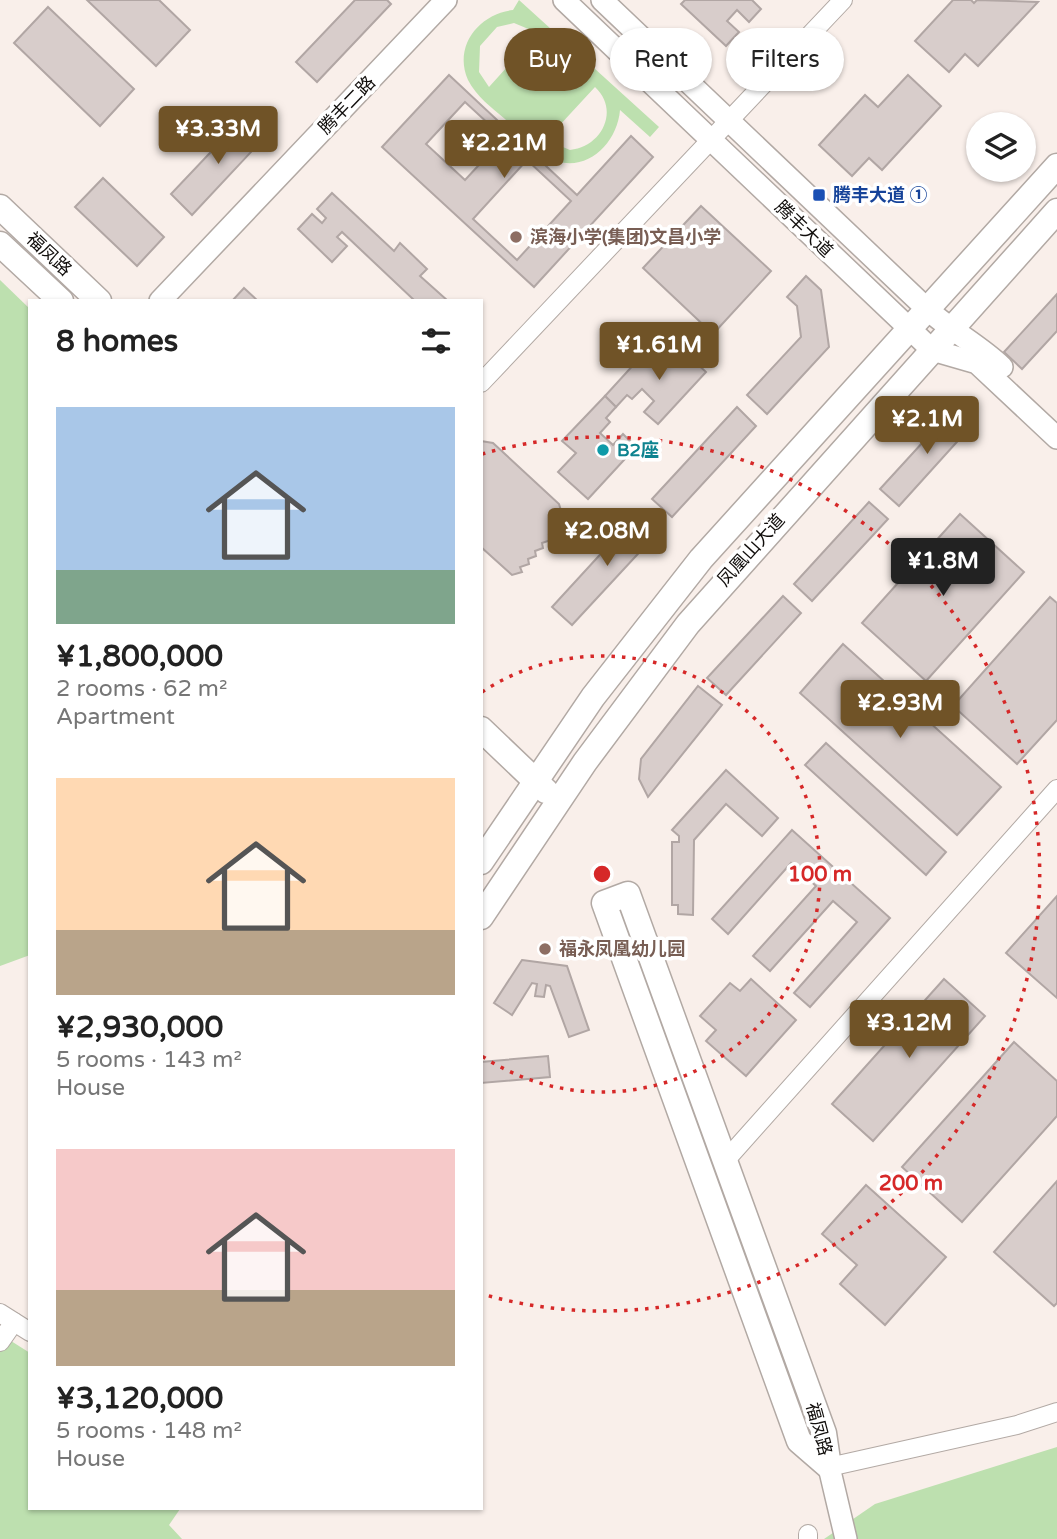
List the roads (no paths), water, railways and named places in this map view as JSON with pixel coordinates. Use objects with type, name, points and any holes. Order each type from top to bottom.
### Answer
[{"type":"main road","name":"凤凰山大道","points":[[483,859],[628,650],[693,568],[1057,166]]},
{"type":"main road","name":"福凤路","points":[[0,207],[97,299]]},
{"type":"main road","name":"凤凰山大道","points":[[483,914],[625,706],[709,597],[1057,211]]},
{"type":"main road","name":"福凤路","points":[[0,244],[59,299]]},
{"type":"main road","points":[[483,731],[558,802]]},
{"type":"main road","name":"福凤路","points":[[628,894],[824,1433],[830,1467],[799,1441],[604,903],[628,894]]},
{"type":"street","name":"腾丰二路","points":[[162,299],[446,0]]},
{"type":"street","name":"腾丰大道","points":[[564,0],[932,350],[977,363],[1057,438]]},
{"type":"street","name":"腾丰大道","points":[[602,0],[927,309],[950,330],[986,352],[1057,419]]},
{"type":"street","points":[[483,381],[843,0]]},
{"type":"street","points":[[725,1161],[1057,789]]},
{"type":"street","points":[[0,1342],[7,1317],[28,1331]]},
{"type":"street","points":[[846,1539],[830,1467],[1017,1424],[1057,1412]]},
{"type":"place","name":"腾丰大道 ①","points":[[819,195]]},
{"type":"place","name":"滨海小学(集团)文昌小学","points":[[516,237]]},
{"type":"place","name":"B2座","points":[[603,450]]},
{"type":"place","name":"福永凤凰幼儿园","points":[[545,949]]}]
